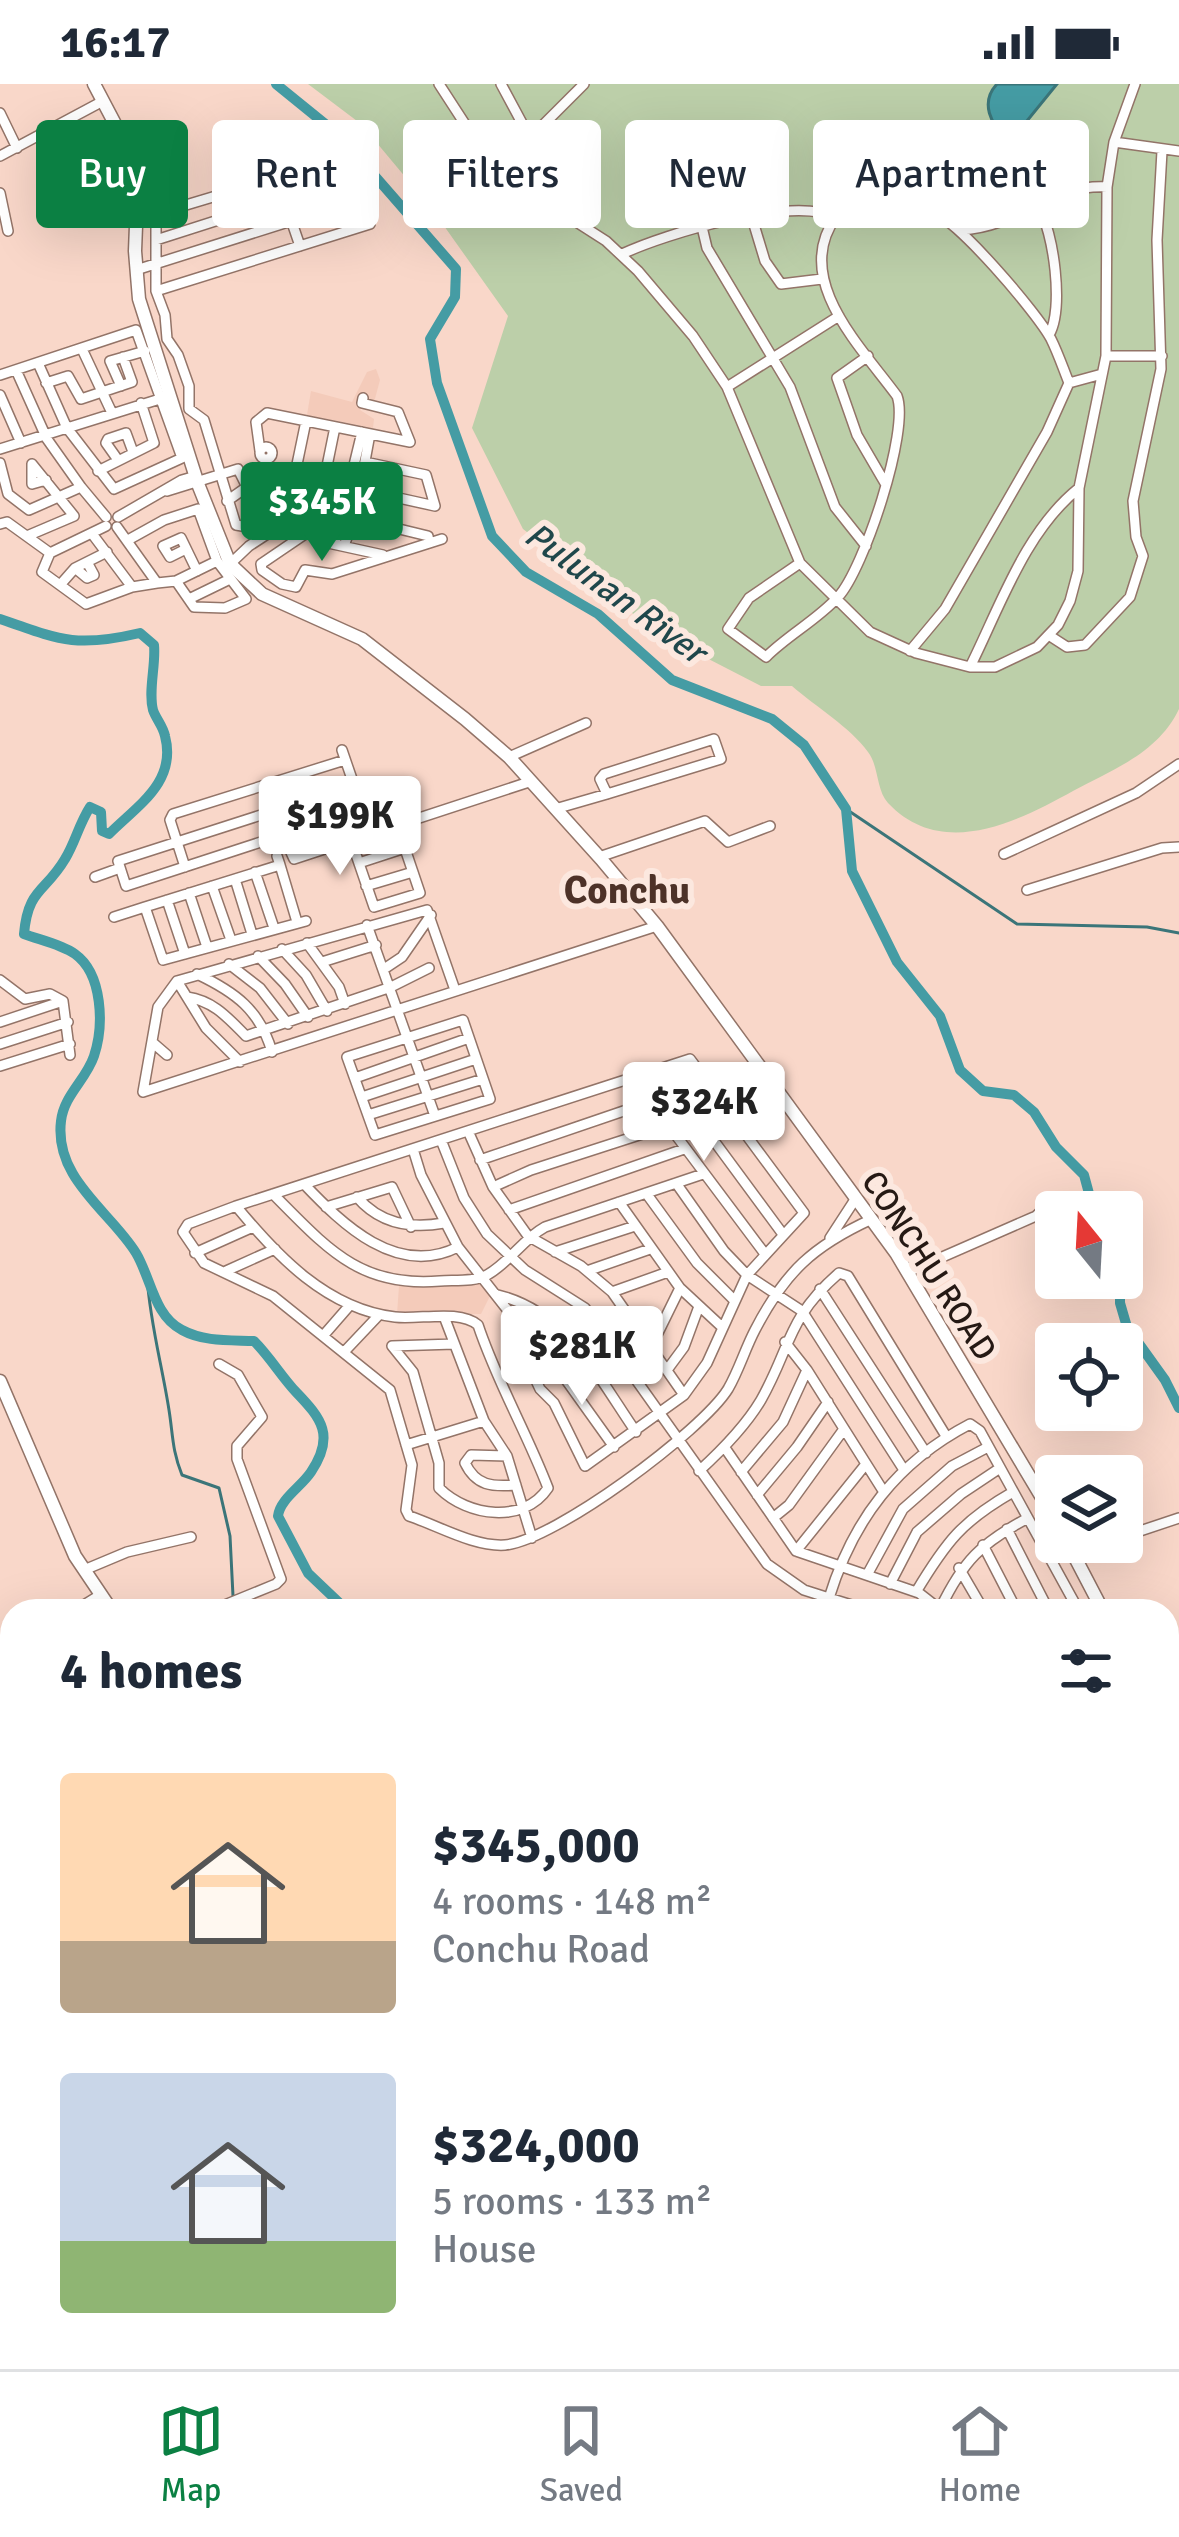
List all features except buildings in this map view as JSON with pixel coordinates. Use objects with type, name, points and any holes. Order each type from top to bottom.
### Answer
[{"type":"main road","name":"CONCHU ROAD","points":[[94,84],[113,120]]},
{"type":"main road","name":"CONCHU ROAD","points":[[137,228],[136,270],[142,310],[224,561],[262,595],[362,639],[509,757],[599,857],[657,926],[872,1219],[1035,1486]]},
{"type":"main road","points":[[0,1381],[83,1570],[103,1599]]},
{"type":"main road","points":[[1078,1563],[1097,1599]]},
{"type":"street","points":[[439,84],[462,120]]},
{"type":"street","points":[[501,84],[519,120]]},
{"type":"street","points":[[566,84],[573,95]]},
{"type":"street","points":[[551,120],[584,84]]},
{"type":"street","points":[[584,228],[622,254],[672,310],[727,387],[800,563],[869,632],[950,665],[995,667],[1050,636],[1070,601],[1078,571],[1079,488],[1106,356],[1107,187],[1114,142],[1136,84]]},
{"type":"street","points":[[0,156],[103,101]]},
{"type":"street","points":[[0,113],[17,148]]},
{"type":"street","points":[[1114,142],[1179,151]]},
{"type":"street","points":[[1050,636],[1067,647],[1085,645],[1122,608],[1138,580],[1143,556],[1133,501],[1162,356],[1157,241],[1162,151]]},
{"type":"street","points":[[1089,186],[1107,187]]},
{"type":"street","points":[[0,193],[8,231]]},
{"type":"street","points":[[212,196],[156,214],[156,291],[167,339],[189,386],[189,409],[203,420],[236,525],[242,526],[287,497],[306,421]]},
{"type":"street","points":[[156,240],[212,222]]},
{"type":"street","points":[[136,270],[273,228]]},
{"type":"street","points":[[294,228],[301,246]]},
{"type":"street","points":[[156,291],[357,228]]},
{"type":"street","points":[[622,254],[661,236],[697,228]]},
{"type":"street","points":[[702,228],[718,268],[790,387],[835,507],[866,546]]},
{"type":"street","points":[[755,228],[765,261],[781,284],[822,279]]},
{"type":"street","points":[[800,563],[749,598],[728,629],[766,657],[838,598],[866,546],[902,407],[839,316],[822,279],[824,244],[831,228]]},
{"type":"street","points":[[910,651],[945,609],[1047,432],[1069,383],[1049,335],[959,228]]},
{"type":"street","points":[[962,230],[974,228]]},
{"type":"street","points":[[1047,228],[1056,289],[1055,324],[1049,335]]},
{"type":"street","points":[[727,387],[839,316]]},
{"type":"street","points":[[0,375],[136,330],[182,458],[114,489],[67,428],[38,363]]},
{"type":"street","points":[[82,349],[112,412]]},
{"type":"street","points":[[46,383],[68,376],[80,399],[100,393],[132,382],[123,357],[145,351]]},
{"type":"street","points":[[868,356],[837,378],[856,435],[885,483]]},
{"type":"street","points":[[1106,356],[1162,356]]},
{"type":"street","points":[[16,370],[45,435],[157,583]]},
{"type":"street","points":[[1069,383],[1102,374]]},
{"type":"street","points":[[0,395],[6,423],[21,442]]},
{"type":"street","points":[[0,449],[163,398]]},
{"type":"street","points":[[370,399],[398,412],[410,442],[267,413],[256,422],[262,455],[319,541],[383,555]]},
{"type":"street","points":[[98,471],[154,443],[141,403]]},
{"type":"street","points":[[334,427],[316,520],[261,564],[262,570],[296,587],[305,570],[332,574],[442,538]]},
{"type":"street","points":[[340,545],[354,518],[366,433]]},
{"type":"street","points":[[340,545],[366,433]]},
{"type":"street","points":[[118,460],[108,439],[127,434],[134,452]]},
{"type":"street","points":[[358,489],[435,506],[425,475],[365,463]]},
{"type":"street","points":[[0,464],[4,496],[29,510],[81,488]]},
{"type":"street","points":[[247,488],[238,469],[167,490],[93,535],[50,553],[41,570],[86,604],[131,587],[176,580],[224,561],[298,514]]},
{"type":"street","points":[[227,501],[271,470]]},
{"type":"street","points":[[27,536],[72,518],[73,513],[46,481]]},
{"type":"street","points":[[970,668],[1029,548],[1058,505],[1079,488]]},
{"type":"street","points":[[128,540],[164,520],[198,509],[224,561],[228,580],[246,596],[244,601],[216,608],[194,607],[176,580]]},
{"type":"street","points":[[354,518],[428,536],[429,542]]},
{"type":"street","points":[[0,524],[7,521],[50,553]]},
{"type":"street","points":[[93,535],[131,587]]},
{"type":"street","points":[[186,549],[197,571]]},
{"type":"street","points":[[60,585],[75,568],[87,578],[94,575],[87,562],[107,552]]},
{"type":"street","points":[[189,599],[228,580]]},
{"type":"street","points":[[509,757],[586,723]]},
{"type":"street","points":[[555,809],[607,794],[721,759],[714,739],[610,770],[600,779],[607,794]]},
{"type":"street","points":[[185,867],[177,842],[170,818],[173,814],[344,755],[353,782],[345,788],[177,842],[118,861],[126,886],[185,867],[283,835],[352,812],[396,798],[420,893],[374,907],[359,863],[352,812],[345,788]]},
{"type":"street","points":[[1004,854],[1136,793],[1179,764]]},
{"type":"street","points":[[283,835],[294,859],[529,782]]},
{"type":"street","points":[[599,857],[705,820],[728,842],[770,826]]},
{"type":"street","points":[[1027,890],[1141,854],[1179,847]]},
{"type":"street","points":[[359,863],[405,848]]},
{"type":"street","points":[[114,916],[256,872],[278,860],[302,921],[163,960],[145,907]]},
{"type":"street","points":[[95,877],[119,868]]},
{"type":"street","points":[[256,872],[274,928]]},
{"type":"street","points":[[367,886],[413,872]]},
{"type":"street","points":[[235,879],[252,934]]},
{"type":"street","points":[[212,886],[230,940]]},
{"type":"street","points":[[189,892],[207,947]]},
{"type":"street","points":[[166,900],[199,973],[251,1007],[266,1030],[272,1052]]},
{"type":"street","points":[[429,912],[367,925],[177,981],[158,1006],[142,1092],[657,926]]},
{"type":"street","points":[[429,912],[455,990]]},
{"type":"street","points":[[384,969],[402,956],[429,912]]},
{"type":"street","points":[[367,925],[435,1116]]},
{"type":"street","points":[[307,942],[345,1004]]},
{"type":"street","points":[[322,962],[376,945]]},
{"type":"street","points":[[282,949],[306,975],[327,1011]]},
{"type":"street","points":[[345,954],[351,970]]},
{"type":"street","points":[[258,956],[308,1017]]},
{"type":"street","points":[[229,964],[260,988],[288,1024]]},
{"type":"street","points":[[187,997],[201,999],[226,1014],[246,1036],[327,1011],[429,968]]},
{"type":"street","points":[[0,980],[27,999],[55,995],[63,1001],[70,1050],[0,1066]]},
{"type":"street","points":[[177,981],[206,1028],[240,1062]]},
{"type":"street","points":[[0,1000],[18,994]]},
{"type":"street","points":[[0,1022],[63,1001]]},
{"type":"street","points":[[463,1020],[469,1038],[490,1099],[375,1136],[347,1057],[463,1020]]},
{"type":"street","points":[[0,1044],[68,1022]]},
{"type":"street","points":[[355,1078],[469,1038]]},
{"type":"street","points":[[152,1042],[167,1054]]},
{"type":"street","points":[[362,1097],[476,1059]]},
{"type":"street","points":[[413,1149],[444,1223],[513,1317],[540,1389],[554,1403],[582,1464],[588,1466],[684,1395],[706,1363],[747,1275],[804,1213],[690,1059],[236,1206],[188,1224],[183,1232],[203,1263],[273,1296],[390,1390],[412,1465],[409,1516],[485,1544],[505,1545],[554,1528],[678,1441],[727,1391],[776,1292],[830,1238],[856,1198]]},
{"type":"street","points":[[661,1069],[782,1234]]},
{"type":"street","points":[[633,1078],[765,1253]]},
{"type":"street","points":[[368,1115],[483,1079]]},
{"type":"street","points":[[480,1160],[650,1102]]},
{"type":"street","points":[[494,1187],[531,1170],[667,1126]]},
{"type":"street","points":[[468,1131],[494,1187],[528,1236],[587,1271],[611,1292],[684,1395]]},
{"type":"street","points":[[441,1140],[464,1198],[487,1234],[508,1257],[585,1308],[767,1564],[804,1590],[832,1599]]},
{"type":"street","points":[[509,1210],[684,1149]]},
{"type":"street","points":[[273,1194],[329,1250],[375,1276],[413,1283],[484,1277],[544,1227],[703,1174]]},
{"type":"street","points":[[676,1183],[747,1275],[802,1311],[904,1470]]},
{"type":"street","points":[[304,1184],[345,1226],[386,1249],[412,1254],[458,1247]]},
{"type":"street","points":[[326,1207],[392,1187],[410,1227]]},
{"type":"street","points":[[646,1193],[697,1263],[734,1300]]},
{"type":"street","points":[[357,1197],[368,1210],[410,1227],[444,1223]]},
{"type":"street","points":[[620,1202],[680,1288],[722,1327]]},
{"type":"street","points":[[236,1206],[310,1281],[350,1306],[379,1315],[463,1318],[478,1325],[496,1380],[534,1447],[548,1491],[523,1509],[505,1514],[482,1511],[439,1488],[439,1463],[413,1372],[392,1346],[454,1344]]},
{"type":"street","points":[[908,1273],[1035,1216]]},
{"type":"street","points":[[830,1238],[872,1219]]},
{"type":"street","points":[[555,1252],[635,1226]]},
{"type":"street","points":[[195,1253],[254,1227]]},
{"type":"street","points":[[226,1271],[275,1249]]},
{"type":"street","points":[[587,1271],[650,1249]]},
{"type":"street","points":[[611,1292],[668,1272]]},
{"type":"street","points":[[699,1471],[725,1448],[761,1399],[802,1311],[839,1273],[848,1276],[946,1436]]},
{"type":"street","points":[[651,1347],[680,1288]]},
{"type":"street","points":[[820,1289],[926,1453]]},
{"type":"street","points":[[497,1295],[520,1300],[556,1323],[636,1432]]},
{"type":"street","points":[[323,1336],[350,1306]]},
{"type":"street","points":[[668,1370],[698,1309]]},
{"type":"street","points":[[344,1352],[379,1315]]},
{"type":"street","points":[[445,1319],[484,1421],[507,1456],[532,1538]]},
{"type":"street","points":[[518,1335],[541,1345],[614,1447]]},
{"type":"street","points":[[785,1342],[882,1489]]},
{"type":"street","points":[[219,1364],[238,1375],[262,1417],[237,1446],[237,1460],[281,1579],[238,1599]]},
{"type":"street","points":[[741,1472],[784,1422],[807,1370]]},
{"type":"street","points":[[757,1495],[828,1402]]},
{"type":"street","points":[[0,1422],[14,1414]]},
{"type":"street","points":[[406,1445],[484,1421]]},
{"type":"street","points":[[829,1598],[839,1565],[882,1489],[946,1436],[970,1424],[988,1447],[1072,1599]]},
{"type":"street","points":[[773,1518],[789,1505],[844,1429]]},
{"type":"street","points":[[867,1575],[904,1509],[952,1466],[988,1447]]},
{"type":"street","points":[[725,1448],[796,1551],[926,1599]]},
{"type":"street","points":[[507,1456],[471,1455],[465,1463],[475,1480],[490,1486],[516,1485]]},
{"type":"street","points":[[796,1551],[866,1464]]},
{"type":"street","points":[[890,1584],[917,1532],[1000,1468]]},
{"type":"street","points":[[916,1592],[945,1542],[1026,1471]]},
{"type":"street","points":[[946,1599],[959,1568],[983,1545],[1028,1518]]},
{"type":"street","points":[[1143,1530],[1179,1518]]},
{"type":"street","points":[[1007,1529],[1045,1599]]},
{"type":"street","points":[[83,1570],[127,1552],[191,1537]]},
{"type":"street","points":[[983,1545],[1011,1599]]},
{"type":"street","points":[[959,1568],[977,1599]]},
{"type":"street","points":[[94,1599],[100,1595]]},
{"type":"shaded area","points":[[376,369],[380,380],[373,406],[363,403],[360,410],[374,419],[373,428],[307,415],[311,391],[352,402],[367,372]]},
{"type":"shaded area","points":[[482,1280],[491,1294],[481,1314],[397,1314],[399,1286]]},
{"type":"green space","points":[[308,84],[1179,84],[1179,709],[1170,724],[1119,767],[1004,823],[956,832],[932,830],[909,820],[884,798],[872,758],[861,743],[792,686],[761,686],[658,633],[523,529],[472,428],[508,316],[445,228],[601,228],[601,120],[403,120],[403,174],[379,146],[379,120],[356,120]]},
{"type":"water","points":[[997,84],[1057,84],[1028,120],[992,120],[988,106]]},
{"type":"waterway","name":"Pulunan River","points":[[276,84],[340,136],[456,269],[455,297],[430,339],[437,383],[492,536],[526,572],[598,614],[672,680],[772,719],[804,745],[846,809],[852,871],[897,962],[940,1016],[960,1070],[983,1091],[1014,1095],[1034,1112],[1056,1147],[1084,1175],[1088,1191]]},
{"type":"waterway","points":[[0,619],[68,640],[140,633],[154,645],[152,703],[167,752],[160,780],[109,834],[102,831],[101,812],[90,807],[65,859],[33,899],[26,919],[24,934],[63,948],[84,963],[99,1001],[94,1056],[63,1112],[61,1142],[75,1177],[136,1253],[165,1316],[199,1337],[254,1341],[313,1411],[322,1429],[322,1448],[307,1478],[278,1516],[308,1573],[335,1599]]},
{"type":"waterway","points":[[846,809],[1017,924],[1147,927],[1179,933]]},
{"type":"waterway","points":[[147,1277],[176,1458],[182,1475],[219,1488],[230,1536],[233,1596]]},
{"type":"waterway","name":"Pulunan River","points":[[1120,1299],[1127,1327],[1179,1408]]},
{"type":"district","name":"Conchu","points":[[627,889]]}]
